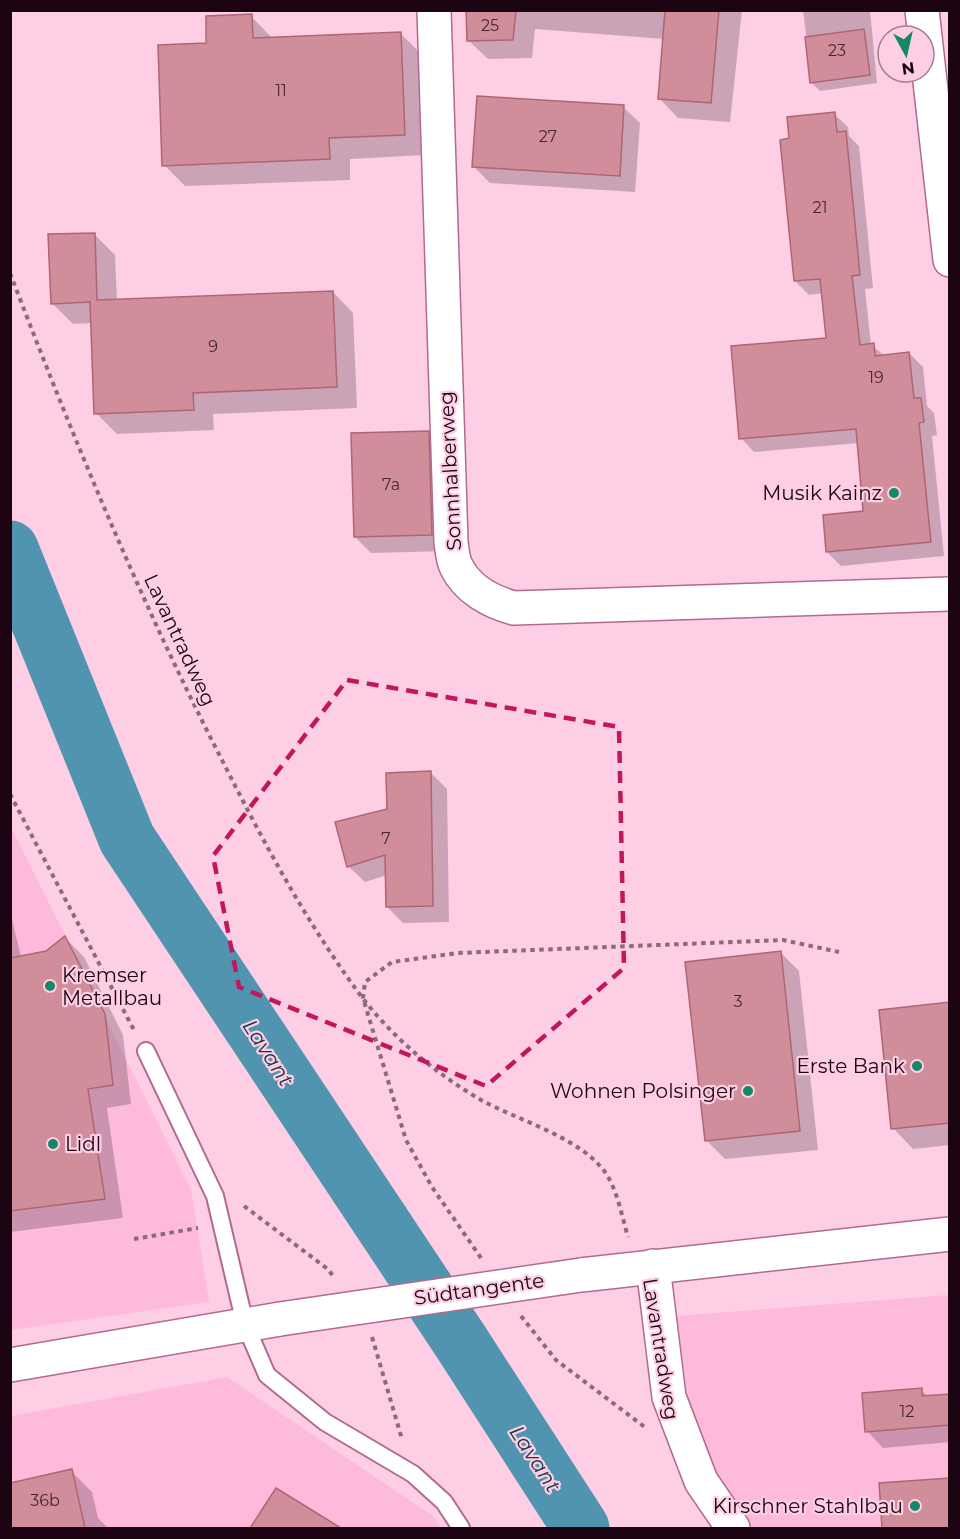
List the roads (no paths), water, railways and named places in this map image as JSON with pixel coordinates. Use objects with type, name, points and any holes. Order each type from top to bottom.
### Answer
[{"type":"street","name":"Sonnhalberweg","points":[[434,10],[451,543],[456,567],[478,593],[496,604],[514,608],[950,594]]},
{"type":"street","points":[[922,10],[950,260]]},
{"type":"street","name":"Südtangente","points":[[10,1365],[244,1324],[581,1275],[950,1234]]},
{"type":"street","points":[[643,1268],[656,1303],[669,1397],[701,1481],[733,1528]]},
{"type":"lane","points":[[146,1051],[215,1196],[244,1324],[267,1375],[325,1422],[413,1474],[444,1502],[462,1528]]},
{"type":"waterway","name":"Lavant","points":[[10,549],[127,839],[461,1342],[581,1528]]},
{"type":"place","name":"Musik Kainz","points":[[894,493]]},
{"type":"place","name":"Kremser Metallbau","points":[[50,986]]},
{"type":"place","name":"Erste Bank","points":[[917,1066]]},
{"type":"place","name":"Wohnen Polsinger","points":[[748,1091]]},
{"type":"place","name":"Lidl","points":[[53,1144]]},
{"type":"place","name":"Kirschner Stahlbau","points":[[915,1506]]}]
